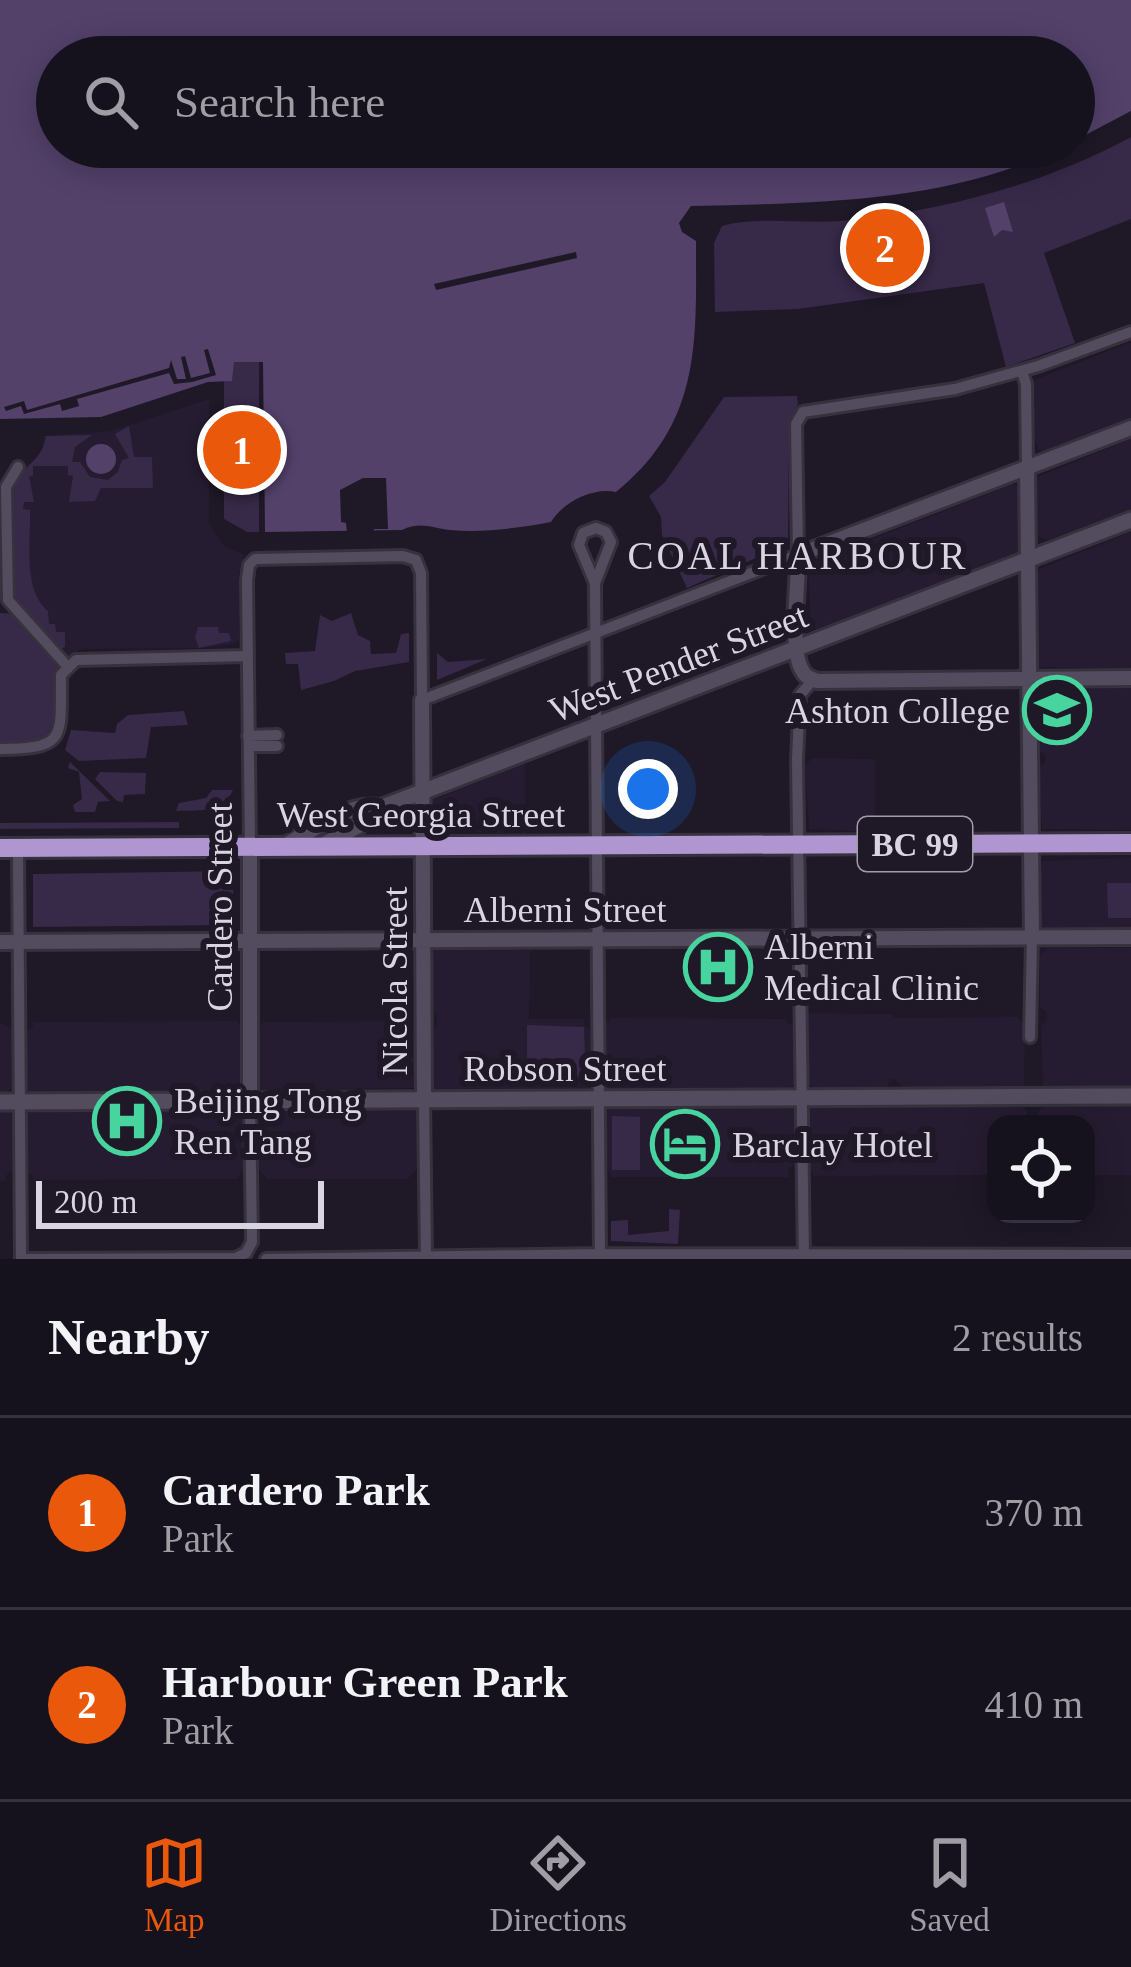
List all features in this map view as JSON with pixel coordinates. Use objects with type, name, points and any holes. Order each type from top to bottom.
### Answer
[{"type":"highway","name":"West Georgia Street","points":[[9,848],[1131,843]]},
{"type":"main road","name":"West Pender Street","points":[[318,848],[374,817],[380,808],[1131,520]]},
{"type":"main road","name":"West Pender Street","points":[[282,847],[369,805],[380,808]]},
{"type":"main road","name":"Robson Street","points":[[0,1102],[1131,1096]]},
{"type":"street","points":[[1131,332],[1022,371],[918,396],[803,412],[796,424],[798,649],[802,671],[813,680],[1131,678]]},
{"type":"street","points":[[1022,371],[1028,468],[1030,1037]]},
{"type":"street","points":[[422,700],[1131,428]]},
{"type":"street","points":[[18,467],[6,487],[8,600],[67,665]]},
{"type":"street","points":[[595,584],[610,551],[608,535],[596,527],[583,533],[580,550],[595,584],[600,1257]]},
{"type":"street","points":[[580,550],[597,560],[610,551]]},
{"type":"street","name":"Nicola Street","points":[[253,560],[403,556],[416,560],[421,573],[426,1258]]},
{"type":"street","name":"Cardero Street","points":[[24,1259],[236,1258],[252,1242],[248,573],[253,560]]},
{"type":"street","points":[[0,749],[38,748],[56,737],[61,675],[67,665],[85,657],[248,656]]},
{"type":"street","points":[[804,1257],[799,698],[813,680]]},
{"type":"street","points":[[249,741],[277,740]]},
{"type":"street","points":[[9,848],[20,942],[24,1259]]},
{"type":"street","name":"Alberni Street","points":[[0,942],[1131,937]]},
{"type":"street","points":[[266,1259],[1131,1255]]},
{"type":"shaded area","points":[[0,0],[1131,0],[1131,111],[1095,130],[1095,36],[36,36],[36,168],[1008,168],[880,196],[691,206],[679,223],[682,232],[696,241],[696,313],[679,408],[644,465],[616,492],[579,498],[551,522],[463,531],[421,526],[265,532],[263,362],[234,362],[232,381],[208,382],[101,417],[0,419]]},
{"type":"shaded area","points":[[1131,137],[1131,219],[1044,253],[1075,343],[1006,367],[984,283],[798,309],[715,312],[714,243],[722,226],[751,221],[841,221],[954,203],[1064,168],[1095,168],[1097,154]]},
{"type":"shaded area","points":[[1004,202],[1013,232],[1002,230],[994,237],[985,208]]},
{"type":"shaded area","points":[[1131,342],[1131,420],[1045,452],[1039,450],[1033,435],[1034,380]]},
{"type":"shaded area","points":[[233,362],[259,362],[259,532],[247,532],[224,519],[224,381],[232,381]]},
{"type":"shaded area","points":[[797,396],[789,422],[788,544],[687,588],[649,496],[665,482],[724,397]]},
{"type":"shaded area","points":[[209,399],[209,523],[223,545],[244,555],[239,572],[239,640],[199,648],[83,649],[63,658],[11,597],[10,494],[18,473],[41,454],[44,436],[111,431]]},
{"type":"shaded area","points":[[129,426],[134,457],[152,457],[153,488],[101,488],[95,501],[69,502],[73,476],[68,475],[68,466],[33,466],[33,476],[29,476],[34,502],[24,502],[23,509],[30,510],[31,578],[48,611],[49,624],[55,624],[56,632],[65,632],[65,647],[57,650],[12,596],[14,483],[38,456],[46,436],[92,435],[75,447],[72,462],[80,462],[90,477],[108,480],[118,472],[122,460],[129,458],[115,434]]},
{"type":"shaded area","points":[[1131,439],[1131,509],[1048,540],[1039,537],[1034,522],[1037,477]]},
{"type":"shaded area","points":[[101,444],[116,459],[101,474],[86,459]]},
{"type":"shaded area","points":[[1010,482],[1020,488],[1018,553],[817,629],[811,627],[808,571],[812,562]]},
{"type":"shaded area","points":[[1131,532],[1131,669],[1037,667],[1037,570]]},
{"type":"shaded area","points":[[0,613],[16,614],[60,661],[52,724],[40,741],[0,742]]},
{"type":"shaded area","points":[[351,613],[358,635],[370,641],[371,654],[396,653],[401,634],[409,633],[409,662],[355,671],[301,690],[298,664],[286,664],[285,653],[315,651],[320,615],[332,621]]},
{"type":"shaded area","points":[[198,627],[218,627],[219,633],[229,633],[231,641],[199,648]]},
{"type":"shaded area","points":[[437,653],[448,662],[487,659],[437,680]]},
{"type":"shaded area","points":[[1038,685],[1131,685],[1131,830],[1042,829],[1039,767],[1045,755],[1038,750],[1035,722]]},
{"type":"shaded area","points":[[184,711],[188,725],[151,727],[146,758],[79,761],[65,750],[71,730],[115,733],[117,724],[128,715]]},
{"type":"shaded area","points":[[812,758],[875,759],[875,832],[809,829],[805,766]]},
{"type":"shaded area","points":[[70,762],[110,801],[98,802],[95,812],[75,812],[73,805],[82,799],[79,772],[68,768]]},
{"type":"shaded area","points":[[525,764],[525,834],[436,831],[429,825],[432,800]]},
{"type":"shaded area","points":[[100,772],[146,773],[145,794],[124,795],[123,802],[117,801],[95,779]]},
{"type":"shaded area","points":[[212,790],[233,790],[216,807],[176,811],[179,803],[206,798]]},
{"type":"shaded area","points":[[179,822],[179,828],[0,829],[0,823]]},
{"type":"shaded area","points":[[1131,858],[1131,928],[1041,927],[1042,861]]},
{"type":"shaded area","points":[[233,871],[234,925],[33,927],[33,874]]},
{"type":"shaded area","points":[[1107,883],[1131,883],[1131,918],[1108,918]]},
{"type":"shaded area","points":[[1048,948],[1131,948],[1131,1087],[1043,1088],[1041,1025],[1047,1013],[1040,1007],[1040,956]]},
{"type":"shaded area","points":[[435,950],[530,950],[529,1019],[584,1019],[591,1029],[589,1088],[432,1089],[431,1030],[437,1026],[437,1015],[431,1009],[430,956]]},
{"type":"shaded area","points":[[807,1013],[1018,1017],[1025,1027],[1024,1085],[1008,1090],[903,1088],[895,1079],[886,1089],[813,1089],[807,1080]]},
{"type":"shaded area","points":[[612,1018],[787,1019],[787,1024],[794,1025],[794,1085],[785,1089],[609,1089],[604,1083],[603,1025]]},
{"type":"shaded area","points":[[237,1021],[244,1030],[241,1092],[30,1092],[26,1086],[26,1030],[33,1028],[33,1022]]},
{"type":"shaded area","points":[[411,1021],[418,1029],[416,1088],[261,1090],[258,1085],[258,1029],[263,1022]]},
{"type":"shaded area","points":[[0,1023],[13,1029],[13,1086],[7,1093],[0,1093]]},
{"type":"shaded area","points":[[527,1025],[584,1027],[586,1083],[527,1084]]},
{"type":"shaded area","points":[[1017,1102],[1027,1112],[987,1115],[987,1175],[814,1176],[810,1168],[807,1115],[811,1108]]},
{"type":"shaded area","points":[[1046,1102],[1131,1106],[1131,1175],[1095,1175],[1095,1115],[1038,1112]]},
{"type":"shaded area","points":[[797,1107],[795,1163],[788,1177],[612,1177],[605,1164],[604,1116],[610,1108]]},
{"type":"shaded area","points":[[239,1109],[244,1115],[246,1164],[238,1179],[33,1180],[33,1175],[24,1172],[24,1117],[33,1110]]},
{"type":"shaded area","points":[[412,1109],[418,1113],[418,1167],[408,1179],[267,1179],[258,1169],[262,1110]]},
{"type":"shaded area","points":[[0,1111],[14,1118],[14,1170],[6,1181],[0,1181]]},
{"type":"shaded area","points":[[612,1116],[640,1117],[640,1170],[612,1170]]},
{"type":"shaded area","points":[[669,1209],[680,1210],[678,1244],[611,1241],[611,1221],[628,1220],[628,1235],[669,1231]]},
{"type":"pier","points":[[576,252],[577,258],[436,290],[434,284]]},
{"type":"pier","points":[[208,349],[216,375],[192,382],[174,384],[169,373],[77,399],[79,406],[62,411],[60,404],[24,414],[21,406],[6,411],[4,407],[24,401],[27,410],[169,368],[171,360],[177,379],[186,379],[181,357],[185,356],[191,378],[210,373],[204,350]]},
{"type":"pier","points":[[363,478],[386,478],[388,529],[374,529],[372,534],[347,532],[346,523],[341,522],[340,490]]},
{"type":"place","name":"Harbour Green Park","points":[[885,248]]},
{"type":"place","name":"Cardero Park","points":[[242,450]]},
{"type":"place","name":"Ashton College","points":[[1057,710]]},
{"type":"place","name":"Alberni Medical Clinic","points":[[718,967]]},
{"type":"place","name":"Beijing Tong Ren Tang","points":[[127,1121]]},
{"type":"place","name":"Barclay Hotel","points":[[685,1144]]},
{"type":"district","name":"COAL HARBOUR","points":[[798,555]]}]
